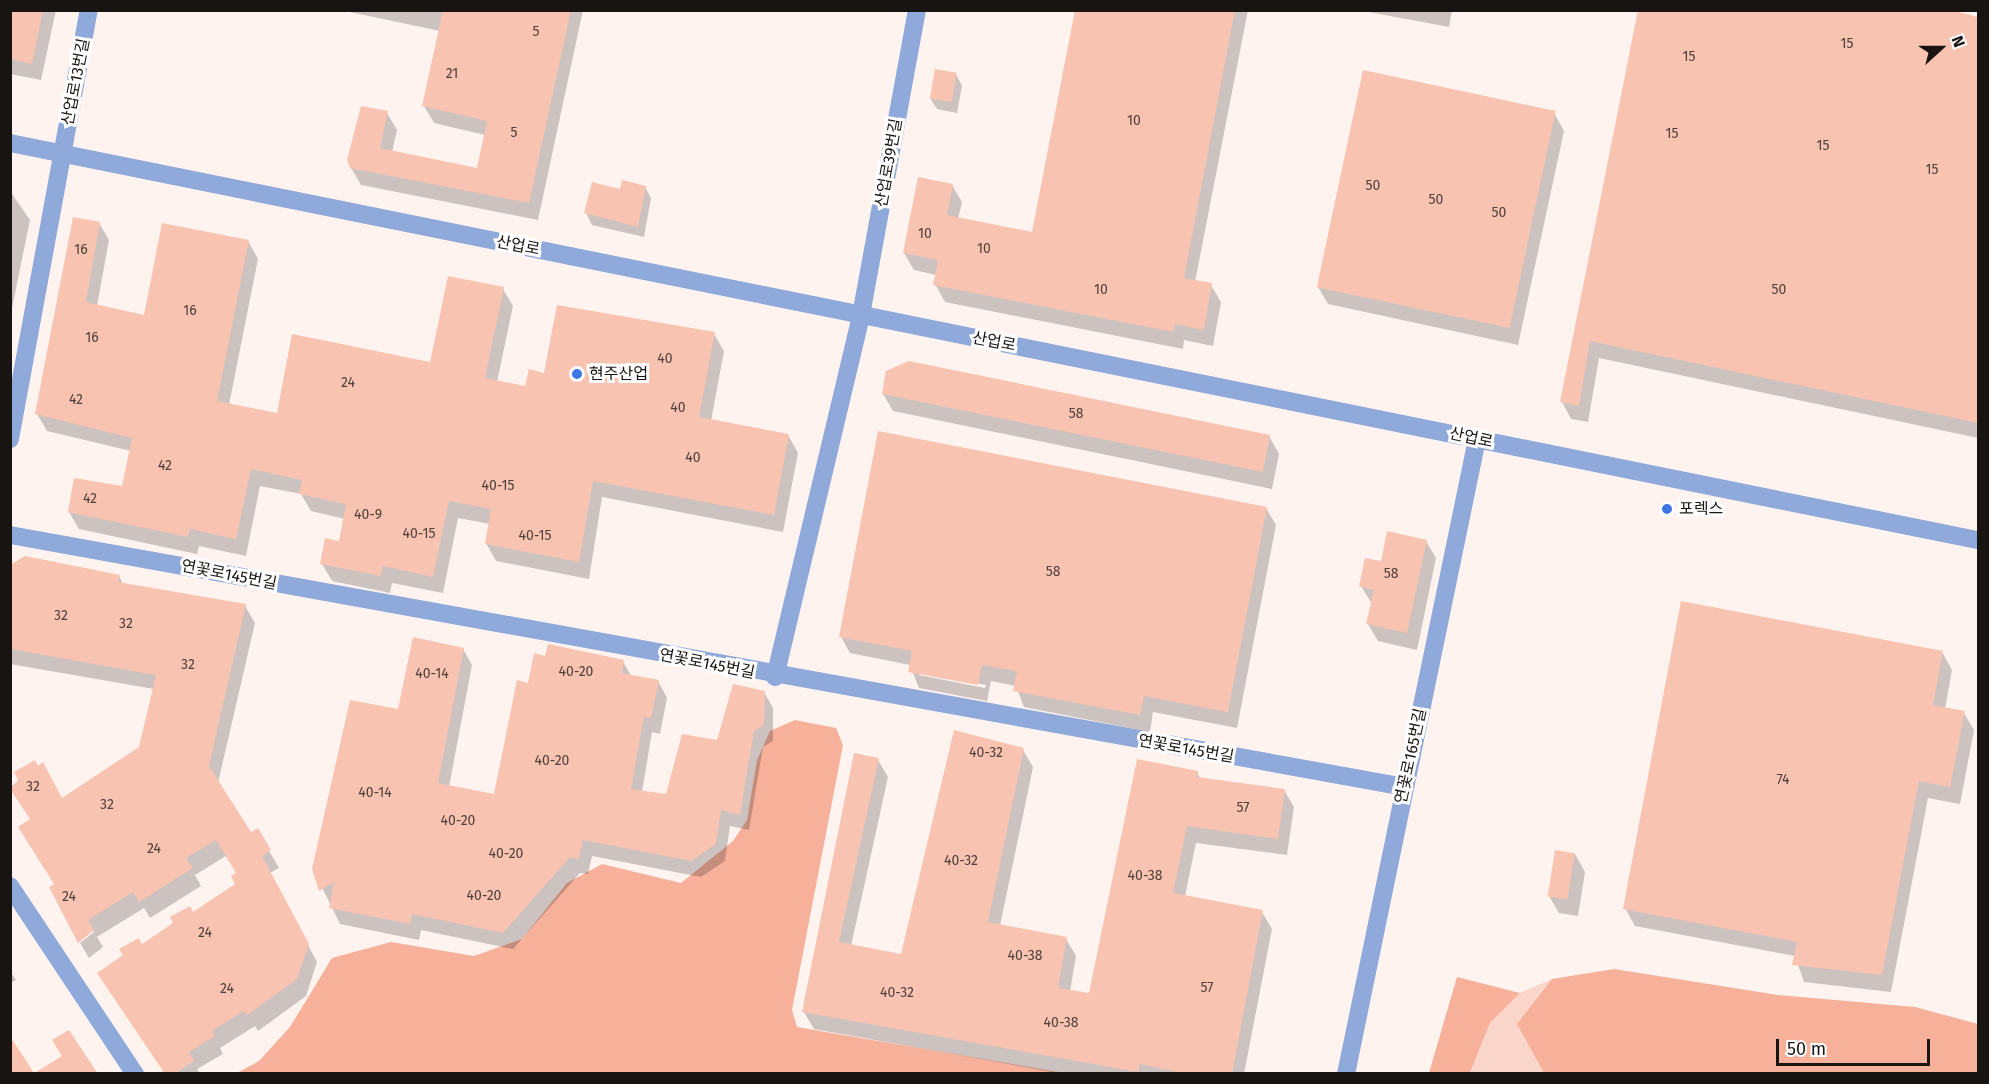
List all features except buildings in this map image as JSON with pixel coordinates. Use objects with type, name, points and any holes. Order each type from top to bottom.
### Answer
[{"type":"street","name":"산업로13번길","points":[[63,154],[89,10]]},
{"type":"street","name":"산업로39번길","points":[[776,677],[861,315],[917,10]]},
{"type":"street","name":"산업로","points":[[10,143],[1978,540]]},
{"type":"street","points":[[10,439],[63,154]]},
{"type":"street","name":"연꽃로165번길","points":[[1346,1074],[1477,439]]},
{"type":"street","name":"연꽃로145번길","points":[[10,534],[776,677],[1405,787]]},
{"type":"street","points":[[10,886],[135,1074]]},
{"type":"shaded area","points":[[795,720],[836,728],[843,745],[792,1010],[797,1027],[1064,1073],[237,1073],[259,1061],[290,1027],[332,958],[391,942],[474,956],[522,939],[567,883],[602,864],[681,883],[733,841],[747,820],[757,760],[770,731]]},
{"type":"shaded area","points":[[1614,969],[1778,995],[1915,1007],[1978,1024],[1978,1073],[1544,1073],[1517,1024],[1552,979]]},
{"type":"shaded area","points":[[1457,977],[1520,993],[1490,1023],[1470,1073],[1429,1073]]},
{"type":"shaded area","points":[[1552,979],[1518,1024],[1544,1073],[1470,1074],[1490,1023],[1520,993]]},
{"type":"place","name":"현주산업","points":[[577,374]]},
{"type":"place","name":"포렉스","points":[[1667,509]]}]
